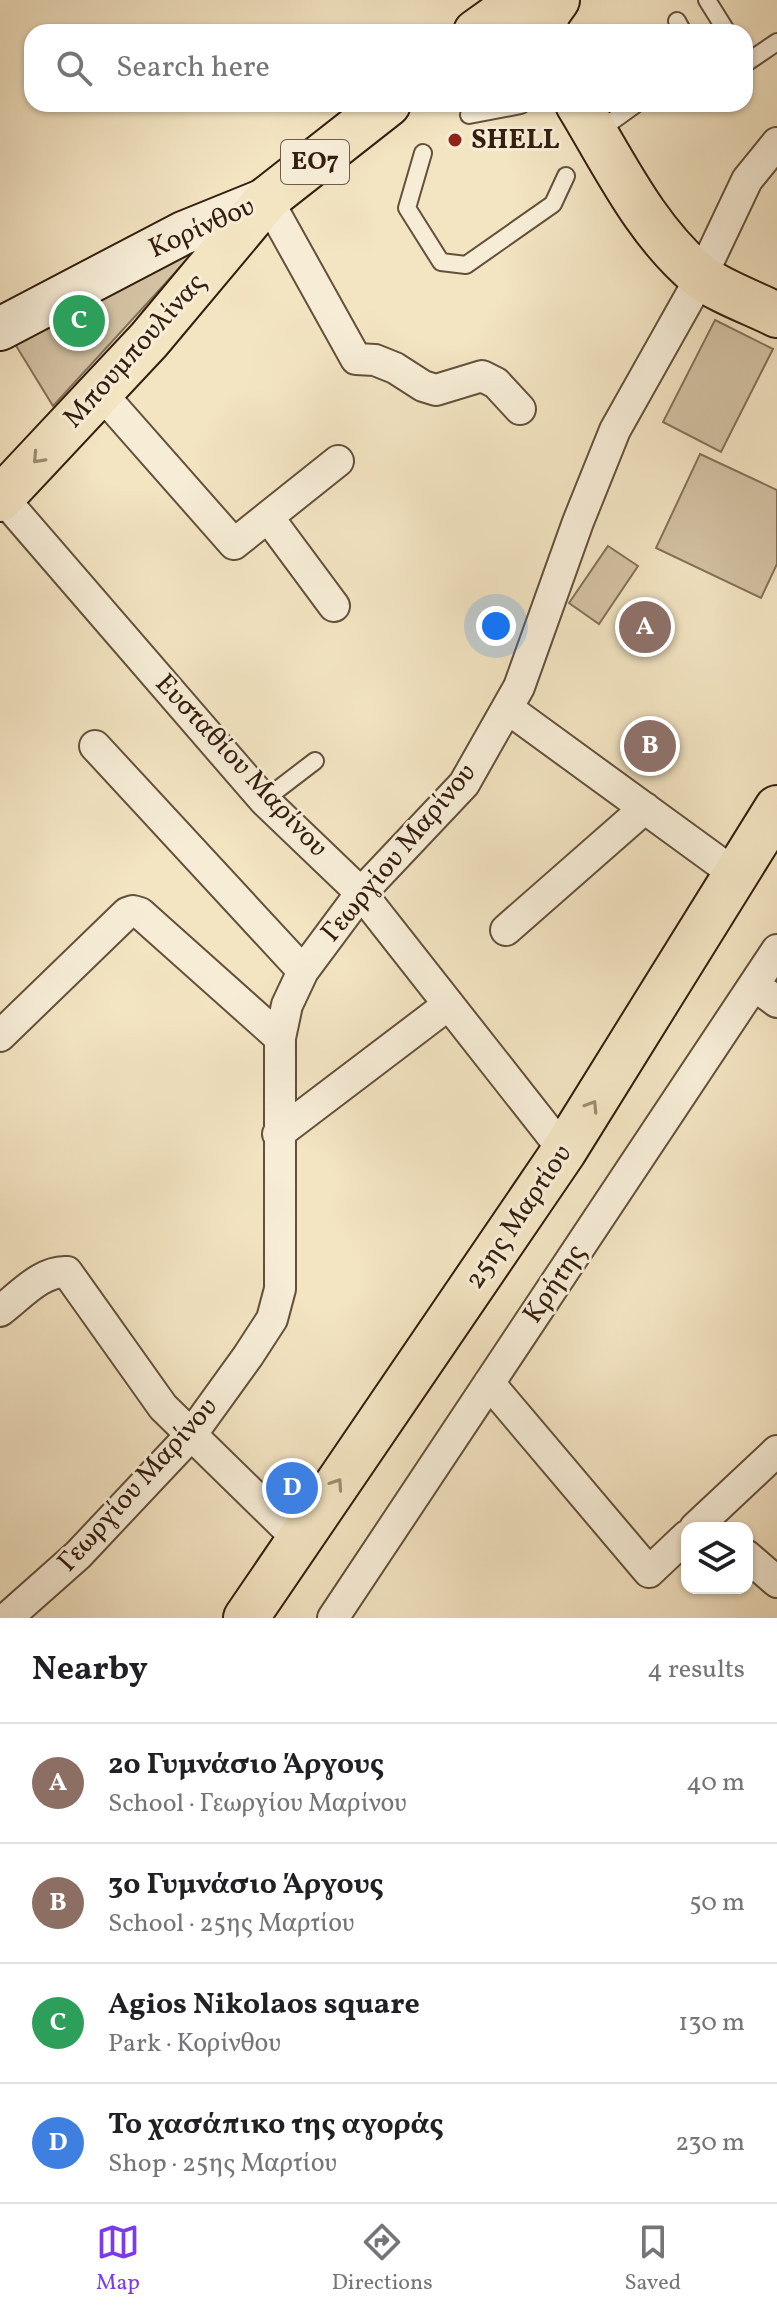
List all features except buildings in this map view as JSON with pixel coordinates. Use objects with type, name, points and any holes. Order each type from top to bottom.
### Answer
[{"type":"main road","points":[[495,24],[521,0]]},
{"type":"main road","points":[[545,24],[547,14],[557,0]]},
{"type":"main road","name":"Κορίνθου","points":[[0,329],[183,233],[267,199],[378,112]]},
{"type":"main road","points":[[587,119],[645,215],[701,277],[777,315]]},
{"type":"main road","name":"Μπουμπουλίνας","points":[[1,498],[149,340],[267,199]]},
{"type":"main road","name":"25ης Μαρτίου","points":[[246,1618],[564,1151],[777,808]]},
{"type":"street","name":"Γεωργίου Μαρίνου","points":[[7,1618],[78,1555],[191,1435],[272,1319],[280,1289],[280,1038],[287,1005],[303,971],[361,893],[464,784],[519,687],[578,522],[615,430],[701,277],[747,180],[777,143]]},
{"type":"street","points":[[267,199],[356,359],[375,360],[436,390],[482,376],[496,383],[520,409]]},
{"type":"street","points":[[100,392],[234,544],[338,461]]},
{"type":"street","name":"Ευσταθίου Μαρίνου","points":[[1,498],[264,800],[361,893],[564,1151]]},
{"type":"street","points":[[268,517],[334,606]]},
{"type":"street","points":[[507,708],[735,874]]},
{"type":"street","points":[[95,746],[303,971]]},
{"type":"street","points":[[506,930],[645,808]]},
{"type":"street","points":[[0,1036],[127,913],[133,911],[140,913],[280,1038]]},
{"type":"street","name":"Κρήτης","points":[[333,1618],[489,1383],[765,993],[777,950]]},
{"type":"street","points":[[278,1134],[448,1005]]},
{"type":"street","points":[[0,1311],[55,1271],[67,1272],[163,1407],[299,1540]]},
{"type":"street","points":[[489,1383],[649,1572],[681,1544]]},
{"type":"street","points":[[706,1522],[777,1451]]},
{"type":"street","points":[[753,1561],[777,1582]]},
{"type":"lane","points":[[707,0],[722,24]]},
{"type":"lane","points":[[753,58],[777,42]]},
{"type":"lane","points":[[469,115],[485,112]]},
{"type":"lane","points":[[587,119],[610,112]]},
{"type":"lane","points":[[423,153],[407,208],[441,262],[466,265],[553,204],[566,176]]},
{"type":"lane","points":[[264,800],[315,761]]},
{"type":"shaded area","points":[[187,243],[194,252],[53,406],[7,331]]},
{"type":"shaded area","points":[[715,320],[773,349],[721,452],[663,422]]},
{"type":"shaded area","points":[[700,454],[777,490],[777,564],[761,598],[656,548]]},
{"type":"shaded area","points":[[608,546],[638,566],[599,624],[569,603]]},
{"type":"place","name":"SHELL","points":[[455,140]]},
{"type":"place","name":"Agios Nikolaos square","points":[[79,321]]},
{"type":"place","name":"2ο Γυμνάσιο Άργους","points":[[645,627]]},
{"type":"place","name":"3ο Γυμνάσιο Άργους","points":[[650,746]]},
{"type":"place","name":"Το χασάπικο της αγοράς","points":[[292,1488]]}]
